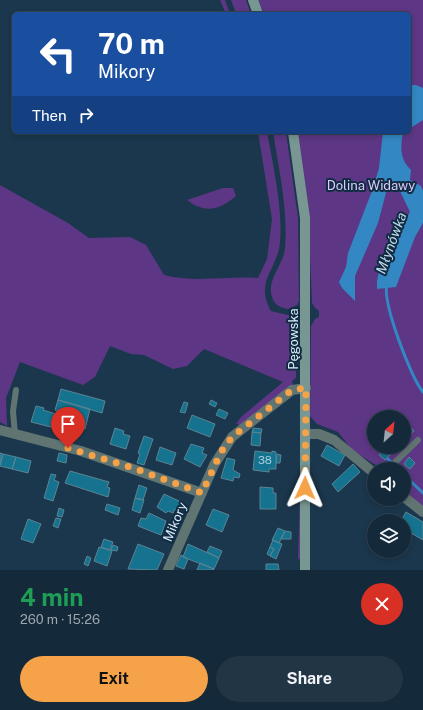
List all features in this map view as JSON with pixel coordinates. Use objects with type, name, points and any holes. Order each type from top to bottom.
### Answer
[{"type":"main road","points":[[253,0],[257,12]]},
{"type":"main road","name":"Pęgowska","points":[[293,134],[305,218],[305,570]]},
{"type":"street","name":"Mikory","points":[[168,570],[221,452],[232,437],[292,390],[306,388]]},
{"type":"street","points":[[0,430],[81,451],[202,493]]},
{"type":"street","points":[[306,434],[319,434],[334,440],[367,466]]},
{"type":"street","points":[[411,503],[423,512]]},
{"type":"lane","points":[[15,435],[13,411],[16,390]]},
{"type":"lane","points":[[394,462],[418,440]]},
{"type":"green space","points":[[220,0],[225,0],[229,12],[225,12]]},
{"type":"green space","points":[[231,0],[246,0],[250,12],[235,12]]},
{"type":"green space","name":"Dolina Widawy","points":[[258,0],[423,0],[423,507],[411,496],[411,462],[371,462],[352,450],[338,432],[317,424],[310,416],[311,326],[315,319],[319,317],[319,311],[312,303],[308,207],[298,134],[411,134],[411,12],[263,12]]},
{"type":"green space","points":[[258,134],[267,134],[277,187],[281,229],[278,251],[266,283],[266,301],[271,311],[292,316],[296,321],[296,378],[292,381],[293,385],[240,425],[236,424],[241,417],[283,382],[204,349],[187,366],[173,369],[144,355],[131,354],[110,346],[95,377],[83,385],[20,362],[6,398],[7,426],[0,422],[0,185],[68,223],[89,238],[130,237],[146,245],[164,275],[187,279],[258,278],[267,259],[272,219]]},
{"type":"green space","points":[[273,134],[286,134],[298,218],[299,301],[297,305],[288,309],[280,307],[276,304],[273,300],[271,291],[271,284],[282,260],[285,248],[286,233],[282,190]]},
{"type":"green space","points":[[223,188],[233,188],[236,196],[218,207],[206,209],[187,200]]},
{"type":"green space","points":[[300,494],[300,558],[298,560]]},
{"type":"water","points":[[411,85],[416,85],[423,88],[423,120],[411,128]]},
{"type":"water","points":[[383,134],[403,134],[401,148],[405,162],[411,170],[410,180],[421,186],[423,191],[423,223],[415,237],[396,287],[377,289],[379,271],[389,255],[395,235],[410,212],[397,185],[393,182],[387,189],[378,223],[355,276],[355,301],[342,288],[339,282],[346,267],[348,253],[372,191],[379,168]]},
{"type":"building","points":[[61,389],[105,401],[102,413],[58,400]]},
{"type":"building","points":[[58,400],[90,409],[85,429],[57,421],[60,412],[55,410]]},
{"type":"building","points":[[211,400],[217,403],[215,407],[209,404]]},
{"type":"building","points":[[184,402],[188,403],[185,413],[180,412]]},
{"type":"building","points":[[36,406],[59,415],[55,428],[31,422]]},
{"type":"building","points":[[219,409],[228,413],[225,419],[216,415]]},
{"type":"building","points":[[192,415],[215,424],[210,437],[187,428]]},
{"type":"building","points":[[115,428],[124,431],[123,434],[130,436],[126,449],[110,444]]},
{"type":"building","points":[[253,428],[262,429],[261,433],[252,432]]},
{"type":"building","points":[[252,432],[261,433],[260,446],[251,445]]},
{"type":"building","points":[[144,436],[153,439],[144,465],[137,463],[140,454],[138,453]]},
{"type":"building","points":[[191,444],[204,448],[202,453],[207,455],[200,467],[184,459]]},
{"type":"building","points":[[327,445],[345,455],[339,466],[321,456]]},
{"type":"building","points":[[160,447],[176,453],[172,465],[156,460]]},
{"type":"building","points":[[255,451],[276,452],[276,469],[269,469],[269,472],[253,470]]},
{"type":"building","points":[[0,453],[3,454],[0,464]]},
{"type":"building","points":[[59,453],[67,455],[66,463],[57,461]]},
{"type":"building","points":[[3,454],[16,457],[12,469],[0,466]]},
{"type":"building","points":[[277,454],[281,455],[280,463],[276,463]]},
{"type":"building","points":[[389,454],[390,455],[385,460],[379,455]]},
{"type":"building","points":[[16,457],[31,461],[28,473],[12,469]]},
{"type":"building","points":[[409,457],[415,463],[411,468],[411,462],[405,462]]},
{"type":"building","points":[[227,458],[235,460],[233,470],[240,474],[239,478],[234,477],[233,481],[221,478]]},
{"type":"building","points":[[353,464],[360,472],[338,492],[332,484]]},
{"type":"building","points":[[70,471],[109,482],[107,487],[110,488],[108,497],[65,483]]},
{"type":"building","points":[[51,474],[56,475],[54,480],[59,482],[53,501],[44,498]]},
{"type":"building","points":[[139,485],[147,488],[143,500],[135,498]]},
{"type":"building","points":[[260,487],[273,488],[273,493],[276,493],[276,509],[260,509]]},
{"type":"building","points":[[164,494],[181,502],[177,510],[175,509],[173,513],[168,511],[166,513],[157,507]]},
{"type":"building","points":[[135,498],[144,500],[140,513],[132,510]]},
{"type":"building","points":[[107,504],[120,508],[118,515],[105,510]]},
{"type":"building","points":[[59,508],[64,510],[62,517],[57,516]]},
{"type":"building","points":[[213,509],[229,515],[222,532],[206,525]]},
{"type":"building","points":[[149,513],[166,521],[161,535],[138,526],[141,518],[146,519]]},
{"type":"building","points":[[411,515],[423,522],[423,540],[411,533]]},
{"type":"building","points":[[56,518],[61,519],[58,528],[53,526]]},
{"type":"building","points":[[28,519],[41,524],[33,543],[21,539]]},
{"type":"building","points":[[278,528],[285,531],[279,543],[272,540]]},
{"type":"building","points":[[285,531],[291,532],[291,539],[281,539]]},
{"type":"building","points":[[104,539],[113,542],[110,550],[101,547]]},
{"type":"building","points":[[273,540],[282,544],[276,559],[270,556],[274,549],[270,547]]},
{"type":"building","points":[[138,544],[164,554],[157,570],[128,569]]},
{"type":"building","points":[[188,544],[219,558],[214,569],[183,557]]},
{"type":"building","points":[[113,545],[118,547],[117,551],[111,550]]},
{"type":"building","points":[[210,546],[222,551],[219,558],[207,552]]},
{"type":"building","points":[[99,547],[112,551],[107,566],[94,561]]},
{"type":"building","points":[[270,547],[274,549],[270,556],[267,554]]},
{"type":"building","points":[[181,555],[188,559],[184,569],[176,566]]},
{"type":"building","points":[[87,556],[91,558],[88,566],[84,564]]},
{"type":"building","points":[[200,563],[214,569],[197,570]]},
{"type":"building","points":[[266,564],[278,564],[279,570],[266,570]]},
{"type":"waterway","name":"Młynówka","points":[[387,285],[389,307],[393,323],[405,356],[423,392]]},
{"type":"waterway","points":[[383,454],[391,462]]},
{"type":"waterway","points":[[411,482],[423,493]]},
{"type":"route","points":[[68,448],[133,468],[202,493],[214,465],[232,437],[241,428],[292,390],[297,388],[306,388],[305,488]]}]
